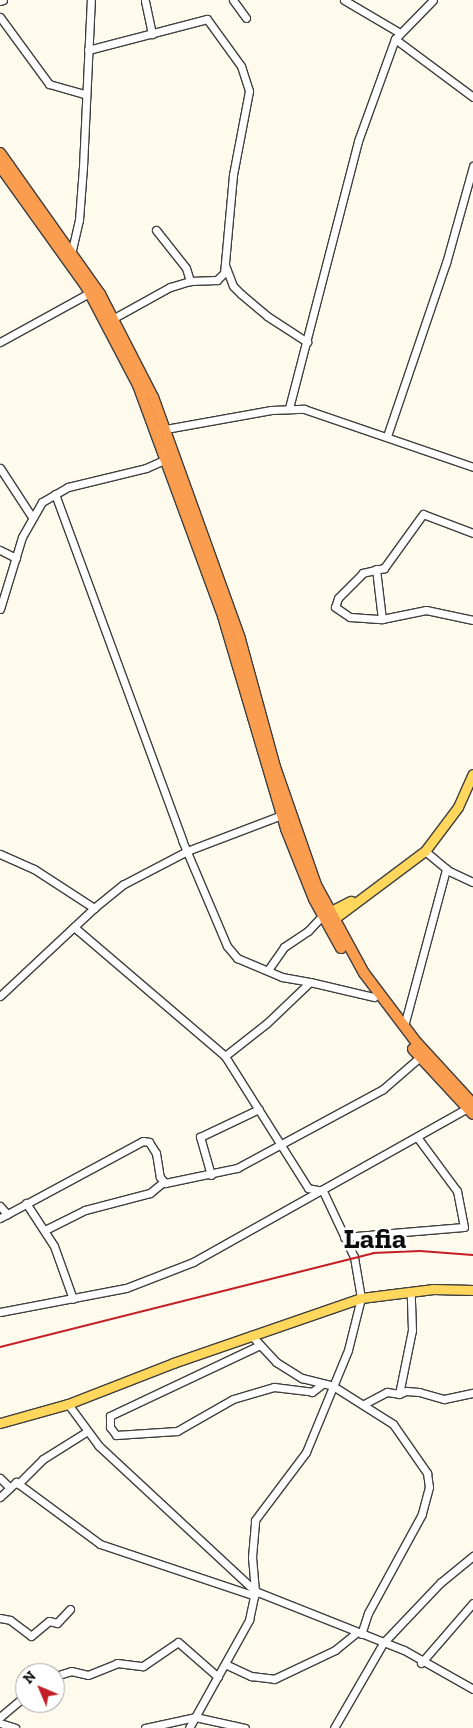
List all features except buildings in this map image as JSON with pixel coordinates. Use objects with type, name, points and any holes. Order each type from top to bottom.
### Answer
[{"type":"highway","points":[[0,153],[72,250],[114,318],[162,429],[240,639],[288,806],[326,918],[404,1026],[471,1109]]},
{"type":"highway","points":[[0,166],[53,237],[90,293],[124,354],[162,429],[168,458],[232,643],[282,815],[301,868],[326,918],[374,997],[420,1056],[471,1109]]},
{"type":"main road","points":[[326,918],[361,897],[425,851],[458,807],[473,774]]},
{"type":"main road","points":[[0,1424],[68,1404],[251,1335],[361,1298],[411,1292],[473,1290]]},
{"type":"street","points":[[72,250],[79,220],[91,0]]},
{"type":"street","points":[[233,0],[246,18]]},
{"type":"street","points":[[344,0],[398,36],[473,97]]},
{"type":"street","points":[[289,408],[358,141],[398,36],[433,0]]},
{"type":"street","points":[[146,1],[152,34]]},
{"type":"street","points":[[0,17],[49,84],[85,94]]},
{"type":"street","points":[[88,50],[199,20],[211,20],[247,78],[248,104],[233,175],[224,273],[216,280]]},
{"type":"street","points":[[388,436],[446,263],[473,166]]},
{"type":"street","points":[[156,230],[186,268],[190,281]]},
{"type":"street","points":[[225,265],[233,286]]},
{"type":"street","points":[[114,318],[163,290],[190,281],[216,280],[233,286],[259,310],[307,342]]},
{"type":"street","points":[[0,342],[90,293]]},
{"type":"street","points":[[162,429],[289,408],[320,413],[473,467]]},
{"type":"street","points":[[0,609],[32,516],[42,502],[68,487],[146,468],[168,458]]},
{"type":"street","points":[[0,468],[32,516]]},
{"type":"street","points":[[55,494],[187,851],[230,950],[237,958],[268,970],[374,997]]},
{"type":"street","points":[[473,533],[425,513],[384,568],[363,574],[338,598],[335,607],[350,617],[382,620],[426,610],[473,620]]},
{"type":"street","points":[[0,550],[16,558]]},
{"type":"street","points":[[376,569],[382,620]]},
{"type":"street","points":[[0,996],[94,908],[124,884],[187,851],[282,815]]},
{"type":"street","points":[[425,851],[446,869],[473,882]]},
{"type":"street","points":[[0,854],[34,869],[94,908]]},
{"type":"street","points":[[404,1026],[446,869]]},
{"type":"street","points":[[268,970],[284,947],[326,918]]},
{"type":"street","points":[[74,927],[225,1056],[308,1188],[323,1191]]},
{"type":"street","points":[[225,1056],[267,1023],[310,982]]},
{"type":"street","points":[[45,1230],[84,1210],[150,1193],[163,1182],[211,1175],[237,1168],[383,1089],[420,1056]]},
{"type":"street","points":[[211,1175],[200,1137],[259,1109]]},
{"type":"street","points":[[0,1312],[126,1288],[193,1262],[417,1137],[471,1109]]},
{"type":"street","points":[[344,1236],[464,1227],[457,1192],[417,1137]]},
{"type":"street","points":[[0,1218],[145,1140],[156,1153],[163,1182]]},
{"type":"street","points":[[189,1728],[249,1620],[255,1593],[252,1557],[255,1520],[302,1460],[348,1350],[361,1298],[354,1256],[323,1191]]},
{"type":"street","points":[[26,1203],[45,1230],[60,1259],[73,1299]]},
{"type":"street","points":[[0,1206],[7,1214]]},
{"type":"street","points":[[399,1394],[412,1330],[411,1292]]},
{"type":"street","points":[[225,1664],[251,1676],[274,1679],[335,1650],[359,1633],[422,1514],[430,1487],[427,1473],[393,1424],[333,1386],[321,1385],[302,1378],[276,1362],[251,1335]]},
{"type":"street","points":[[260,1345],[110,1416],[110,1427],[116,1435],[177,1430],[232,1399],[274,1387],[312,1392],[321,1385]]},
{"type":"street","points":[[364,1404],[388,1392],[399,1394],[406,1391],[419,1392],[444,1399],[473,1392]]},
{"type":"street","points":[[68,1404],[86,1432],[255,1593]]},
{"type":"street","points":[[18,1484],[50,1454],[86,1432]]},
{"type":"street","points":[[0,1478],[8,1486]]},
{"type":"street","points":[[0,1497],[8,1486],[14,1482],[100,1544],[255,1593],[404,1650],[422,1663],[473,1689]]},
{"type":"street","points":[[334,1728],[383,1643],[440,1583],[473,1556]]},
{"type":"street","points":[[422,1663],[473,1603]]},
{"type":"street","points":[[0,1618],[10,1620],[31,1636],[50,1621],[57,1623],[70,1609]]},
{"type":"street","points":[[65,1673],[71,1671],[88,1675],[117,1663],[143,1666],[178,1642],[218,1677]]},
{"type":"street","points":[[0,1717],[15,1704]]},
{"type":"street","points":[[145,1728],[195,1717],[245,1728]]},
{"type":"street","points":[[0,1723],[15,1728]]},
{"type":"railway","points":[[0,1347],[373,1253],[420,1251],[473,1255]]},
{"type":"district","name":"Lafia","points":[[375,1239]]}]
